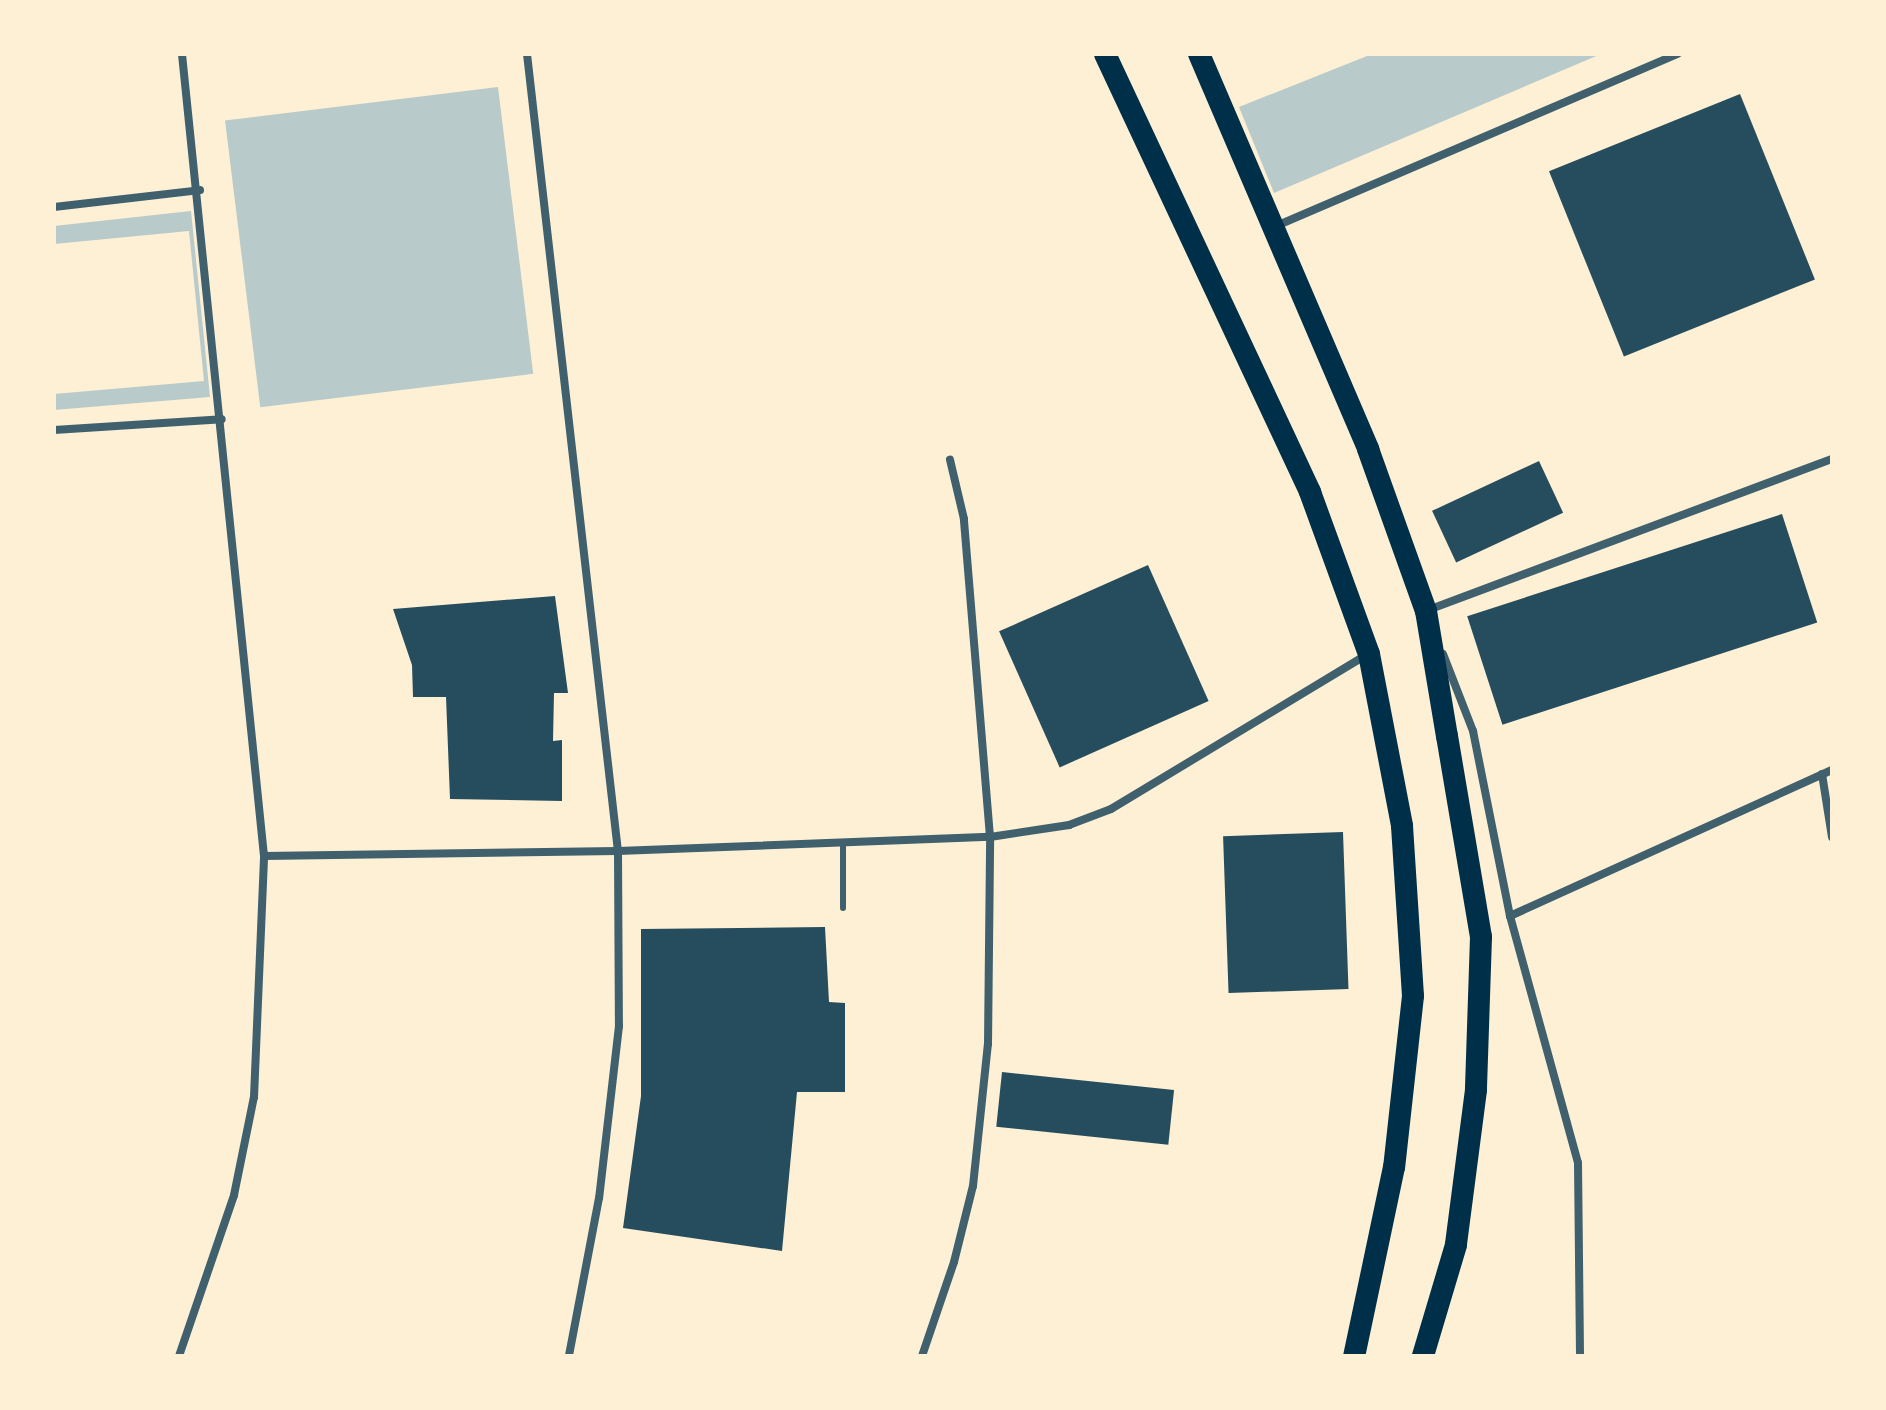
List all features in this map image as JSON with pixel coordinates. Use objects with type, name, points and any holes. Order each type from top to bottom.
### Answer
[{"type":"highway","points":[[1105,54],[1310,492],[1369,654],[1402,826],[1413,996],[1394,1167],[1354,1356]]},
{"type":"highway","points":[[1199,54],[1276,226],[1368,449],[1426,611],[1481,937],[1476,1090],[1456,1245],[1423,1356]]},
{"type":"street","points":[[179,1356],[234,1195],[254,1097],[264,856],[200,190],[182,54]]},
{"type":"street","points":[[527,54],[618,851],[619,1026],[599,1198],[569,1356]]},
{"type":"street","points":[[1276,226],[1678,54]]},
{"type":"street","points":[[54,207],[200,190]]},
{"type":"street","points":[[54,430],[222,419]]},
{"type":"street","points":[[1580,1356],[1578,1163],[1510,916],[1473,731],[1426,611],[1832,459]]},
{"type":"street","points":[[922,1356],[954,1262],[973,1186],[988,1044],[990,837],[964,519],[950,460]]},
{"type":"street","points":[[264,856],[618,851],[990,837],[1069,825],[1111,809],[1369,654]]},
{"type":"street","points":[[1510,916],[1832,770]]},
{"type":"street","points":[[1822,774],[1832,837]]},
{"type":"lane","points":[[843,842],[843,908]]},
{"type":"shaded area","points":[[1372,54],[1601,54],[1274,193],[1239,107]]},
{"type":"shaded area","points":[[498,87],[533,374],[260,407],[225,121]]},
{"type":"shaded area","points":[[191,211],[210,397],[54,410],[54,394],[204,381],[189,231],[54,244],[54,226]]},
{"type":"building","points":[[1740,94],[1815,279],[1624,357],[1549,171]]},
{"type":"building","points":[[1539,461],[1563,513],[1456,563],[1432,511]]},
{"type":"building","points":[[1782,514],[1817,622],[1502,725],[1467,616]]},
{"type":"building","points":[[1148,565],[1209,701],[1060,767],[999,631]]},
{"type":"building","points":[[555,596],[568,693],[554,693],[553,741],[562,740],[562,801],[450,799],[446,697],[413,697],[412,665],[393,609]]},
{"type":"building","points":[[1343,832],[1348,989],[1229,993],[1223,836]]},
{"type":"building","points":[[825,927],[829,1002],[845,1003],[845,1092],[797,1092],[782,1251],[623,1228],[641,1096],[641,929]]},
{"type":"building","points":[[1002,1072],[1174,1090],[1168,1145],[996,1127]]}]
